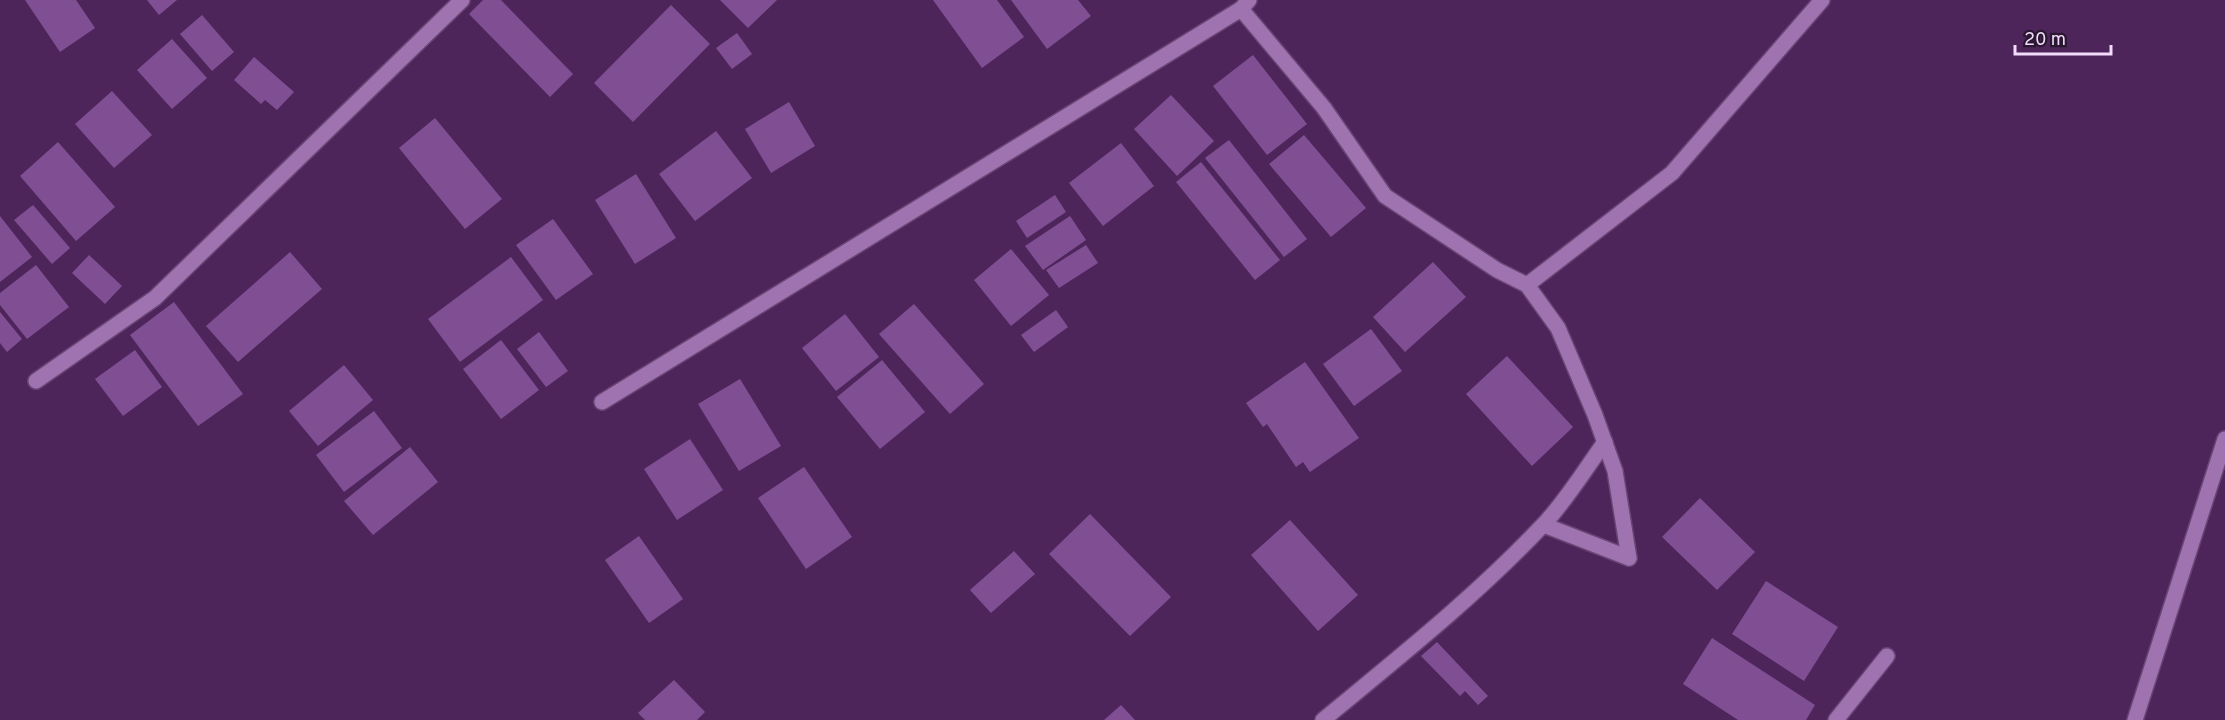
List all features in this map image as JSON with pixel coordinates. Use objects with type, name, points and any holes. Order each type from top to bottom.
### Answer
[{"type":"street","points":[[36,381],[154,298],[462,0]]},
{"type":"street","points":[[1527,285],[1672,173],[1822,0]]},
{"type":"street","points":[[602,402],[1245,4],[1324,108],[1385,196],[1497,270],[1527,285],[1558,328],[1615,471],[1629,558],[1544,525]]},
{"type":"street","points":[[2135,720],[2225,439]]},
{"type":"street","points":[[1323,720],[1434,628],[1544,525],[1605,442]]},
{"type":"street","points":[[1836,720],[1887,656]]},
{"type":"building","points":[[25,0],[76,0],[95,28],[60,52]]},
{"type":"building","points":[[147,0],[177,0],[159,15]]},
{"type":"building","points":[[483,0],[501,0],[573,74],[550,97],[469,14]]},
{"type":"building","points":[[720,0],[777,0],[748,28]]},
{"type":"building","points":[[933,0],[997,0],[1024,37],[982,68]]},
{"type":"building","points":[[1011,0],[1078,0],[1091,16],[1047,49]]},
{"type":"building","points":[[671,5],[710,44],[633,122],[594,83]]},
{"type":"building","points":[[202,15],[234,52],[212,71],[180,34]]},
{"type":"building","points":[[737,33],[752,54],[732,69],[716,48]]},
{"type":"building","points":[[172,39],[207,78],[172,109],[137,70]]},
{"type":"building","points":[[1253,55],[1307,124],[1267,155],[1213,86]]},
{"type":"building","points":[[254,57],[294,92],[277,110],[265,100],[261,104],[234,80]]},
{"type":"building","points":[[112,91],[152,135],[114,168],[75,124]]},
{"type":"building","points":[[1171,95],[1214,141],[1177,176],[1134,129]]},
{"type":"building","points":[[789,102],[815,146],[771,173],[745,129]]},
{"type":"building","points":[[435,118],[502,199],[465,229],[399,148]]},
{"type":"building","points":[[716,131],[752,178],[695,221],[659,174]]},
{"type":"building","points":[[1304,135],[1366,208],[1331,237],[1269,164]]},
{"type":"building","points":[[1229,140],[1307,239],[1284,257],[1205,158]]},
{"type":"building","points":[[58,142],[115,207],[76,241],[20,176]]},
{"type":"building","points":[[1121,143],[1154,186],[1103,226],[1069,183]]},
{"type":"building","points":[[1201,162],[1280,260],[1255,280],[1176,182]]},
{"type":"building","points":[[636,174],[676,238],[635,264],[595,200]]},
{"type":"building","points":[[1055,195],[1066,212],[1027,238],[1016,221]]},
{"type":"building","points":[[33,205],[70,248],[52,264],[14,220]]},
{"type":"building","points":[[0,216],[32,257],[0,282]]},
{"type":"building","points":[[1070,216],[1086,240],[1043,270],[1025,246]]},
{"type":"building","points":[[553,219],[593,274],[556,300],[516,245]]},
{"type":"building","points":[[1086,245],[1098,263],[1059,288],[1046,270]]},
{"type":"building","points":[[1011,249],[1049,295],[1011,326],[974,280]]},
{"type":"building","points":[[290,252],[322,289],[238,362],[206,326]]},
{"type":"building","points":[[89,255],[122,286],[105,304],[72,273]]},
{"type":"building","points":[[511,257],[543,300],[460,362],[428,319]]},
{"type":"building","points":[[1433,262],[1466,297],[1405,352],[1373,317]]},
{"type":"building","points":[[36,265],[69,307],[27,339],[0,305],[0,293]]},
{"type":"building","points":[[174,302],[243,394],[198,426],[130,335]]},
{"type":"building","points":[[914,304],[984,384],[950,414],[879,334]]},
{"type":"building","points":[[1056,310],[1068,327],[1034,352],[1021,335]]},
{"type":"building","points":[[0,312],[22,339],[7,352],[0,343]]},
{"type":"building","points":[[845,314],[879,357],[836,391],[802,348]]},
{"type":"building","points":[[1371,329],[1402,371],[1354,406],[1323,364]]},
{"type":"building","points":[[539,332],[568,371],[546,387],[517,349]]},
{"type":"building","points":[[501,340],[539,390],[501,419],[463,369]]},
{"type":"building","points":[[135,350],[162,387],[123,416],[95,379]]},
{"type":"building","points":[[1507,356],[1573,427],[1532,466],[1466,394]]},
{"type":"building","points":[[882,360],[925,412],[880,449],[837,397]]},
{"type":"building","points":[[1305,362],[1359,438],[1310,472],[1303,462],[1296,467],[1267,424],[1263,427],[1246,403]]},
{"type":"building","points":[[344,365],[373,400],[318,446],[289,411]]},
{"type":"building","points":[[740,379],[781,446],[739,471],[698,404]]},
{"type":"building","points":[[374,411],[402,448],[344,492],[316,455]]},
{"type":"building","points":[[690,439],[723,490],[677,520],[644,469]]},
{"type":"building","points":[[410,447],[438,482],[373,535],[344,501]]},
{"type":"building","points":[[804,467],[852,537],[806,569],[758,498]]},
{"type":"building","points":[[1700,498],[1755,552],[1717,590],[1662,537]]},
{"type":"building","points":[[1090,514],[1171,597],[1130,636],[1049,554]]},
{"type":"building","points":[[1290,520],[1358,595],[1318,631],[1251,555]]},
{"type":"building","points":[[639,536],[683,599],[649,623],[605,560]]},
{"type":"building","points":[[1014,551],[1035,574],[991,613],[970,590]]},
{"type":"building","points":[[1766,581],[1838,627],[1804,681],[1732,634]]},
{"type":"building","points":[[1712,638],[1815,705],[1806,720],[1738,720],[1683,684]]},
{"type":"building","points":[[1437,642],[1488,696],[1478,705],[1465,691],[1460,696],[1421,656]]},
{"type":"building","points":[[674,680],[705,712],[697,720],[645,720],[638,713]]},
{"type":"building","points":[[1121,705],[1135,720],[1104,720]]}]
